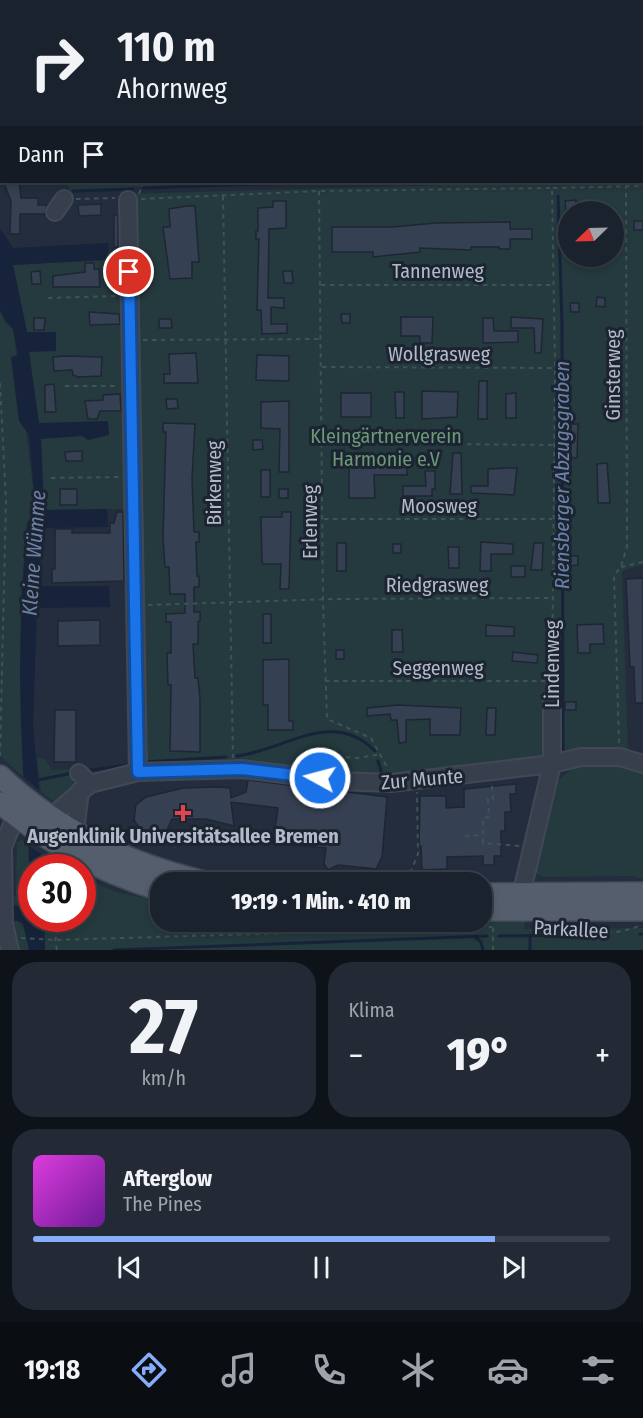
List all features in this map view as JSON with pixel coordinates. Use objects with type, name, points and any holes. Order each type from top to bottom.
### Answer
[{"type":"main road","points":[[0,776],[21,796],[75,832],[136,862],[170,872]]},
{"type":"main road","points":[[0,803],[55,844],[115,876],[150,887]]},
{"type":"main road","name":"Parkallee","points":[[492,916],[519,902],[643,893]]},
{"type":"main road","name":"Parkallee","points":[[492,896],[519,902],[643,910]]},
{"type":"street","points":[[132,200],[130,296],[138,772]]},
{"type":"street","name":"Lindenweg","points":[[552,701],[552,764]]},
{"type":"street","name":"Zur Munte","points":[[51,817],[83,782],[138,772],[234,769],[392,783],[552,764],[581,757],[620,757],[643,764]]},
{"type":"street","points":[[519,902],[552,764]]},
{"type":"street","points":[[75,832],[83,782]]},
{"type":"street","points":[[11,937],[3,898],[3,847],[21,820],[21,796]]},
{"type":"path","points":[[132,200],[142,183]]},
{"type":"path","name":"Ginsterweg","points":[[620,757],[614,575],[621,567],[627,546],[626,183]]},
{"type":"path","points":[[60,206],[123,198],[132,200],[319,190],[643,186]]},
{"type":"path","name":"Lindenweg","points":[[552,188],[555,368],[552,701]]},
{"type":"path","name":"Erlenweg","points":[[319,190],[323,601],[327,719],[371,738],[381,754],[392,783]]},
{"type":"path","name":"Birkenweg","points":[[224,196],[229,604],[234,769]]},
{"type":"path","name":"Tannenweg","points":[[321,285],[554,285]]},
{"type":"path","points":[[48,297],[130,296]]},
{"type":"path","points":[[131,340],[321,339]]},
{"type":"path","name":"Wollgrasweg","points":[[322,367],[555,368]]},
{"type":"path","points":[[0,382],[6,511],[2,584],[0,756]]},
{"type":"path","points":[[65,386],[131,386]]},
{"type":"path","points":[[322,443],[555,445]]},
{"type":"path","points":[[0,458],[5,459]]},
{"type":"path","points":[[51,478],[133,477]]},
{"type":"path","points":[[0,510],[6,511]]},
{"type":"path","name":"Moosweg","points":[[324,519],[553,519]]},
{"type":"path","points":[[0,546],[5,546]]},
{"type":"path","points":[[621,567],[643,562]]},
{"type":"path","name":"Riedgrasweg","points":[[135,606],[333,599],[552,598]]},
{"type":"path","name":"Seggenweg","points":[[325,681],[552,681]]},
{"type":"path","points":[[310,755],[358,758],[381,754]]},
{"type":"path","points":[[491,772],[493,799],[488,799],[489,818],[483,818],[483,843],[507,843],[531,849]]},
{"type":"path","points":[[411,872],[418,854],[416,780]]},
{"type":"path","points":[[166,831],[175,847]]},
{"type":"path","points":[[465,836],[483,835]]},
{"type":"path","points":[[492,921],[504,927]]},
{"type":"path","name":"Parkallee","points":[[566,924],[582,932],[626,931],[643,925]]},
{"type":"path","points":[[57,950],[55,940],[59,932]]},
{"type":"path","points":[[191,932],[195,936]]},
{"type":"path","points":[[11,937],[55,940],[264,932]]},
{"type":"path","points":[[490,932],[493,950]]},
{"type":"green space","points":[[67,183],[216,183],[70,191]]},
{"type":"green space","name":"Kleingärtnerverein Harmonie e.V","points":[[516,183],[643,183],[643,565],[622,572],[628,751],[565,754],[447,775],[384,775],[302,769],[224,759],[143,765],[127,509],[44,510],[41,439],[29,352],[56,332],[27,332],[13,265],[104,260],[109,251],[125,250],[122,194]]},
{"type":"green space","points":[[0,310],[5,321],[13,329],[34,494],[33,514],[27,524],[26,568],[21,586],[23,777],[0,756]]},
{"type":"green space","points":[[37,758],[46,760],[52,770],[72,769],[73,794],[57,804],[41,792]]},
{"type":"green space","points":[[616,762],[643,770],[643,879],[632,876],[544,877],[534,873],[555,783],[573,768]]},
{"type":"green space","points":[[22,840],[29,846],[29,854],[18,854],[18,906],[14,904],[13,899],[16,895],[17,842]]},
{"type":"green space","points":[[96,884],[116,892],[150,899],[150,932],[492,932],[492,915],[526,915],[524,929],[643,928],[643,950],[45,950],[44,932],[96,932]]},
{"type":"green space","points":[[14,921],[18,921],[18,932],[26,932],[29,950],[16,950]]},
{"type":"water","name":"Kleine Wümme","points":[[0,228],[13,248],[108,243],[109,251],[104,260],[13,265],[27,332],[56,332],[56,351],[29,352],[39,423],[108,421],[109,435],[88,440],[82,436],[41,439],[44,510],[107,509],[108,527],[43,528],[38,586],[109,586],[110,607],[37,608],[33,725],[45,854],[28,854],[22,737],[20,666],[22,595],[27,524],[33,514],[34,494],[29,435],[19,421],[11,357],[18,355],[13,329],[5,321],[0,310]]},
{"type":"water","points":[[0,904],[18,906],[18,921],[0,919]]},
{"type":"water","points":[[25,932],[44,932],[45,950],[29,950]]},
{"type":"pier","points":[[20,774],[45,795],[49,854],[41,854],[26,844]]},
{"type":"building","points":[[4,183],[19,183],[21,198],[38,198],[38,205],[47,205],[45,214],[20,214],[20,234],[10,234],[11,201]]},
{"type":"building","points":[[273,201],[286,201],[286,228],[269,229],[268,298],[284,298],[284,308],[271,307],[271,324],[287,324],[287,333],[262,334],[261,310],[257,310],[259,239],[256,239],[256,231],[258,231],[258,208],[273,207]]},
{"type":"building","points":[[101,204],[101,215],[79,216],[78,205]]},
{"type":"building","points":[[195,206],[199,262],[192,262],[192,278],[170,279],[163,227],[170,227],[169,209]]},
{"type":"building","points":[[114,215],[118,215],[118,247],[114,247]]},
{"type":"building","points":[[634,221],[643,221],[643,230],[634,230]]},
{"type":"building","points":[[510,222],[510,229],[532,229],[532,239],[510,239],[510,249],[499,249],[499,247],[471,247],[471,250],[420,248],[420,252],[373,257],[373,252],[332,252],[332,227]]},
{"type":"building","points":[[85,263],[94,263],[94,269],[99,269],[100,287],[53,287],[53,276],[85,272]]},
{"type":"building","points":[[40,271],[41,284],[32,284],[31,272]]},
{"type":"building","points":[[283,271],[292,271],[293,283],[284,283]]},
{"type":"building","points":[[597,297],[605,298],[605,307],[596,306]]},
{"type":"building","points":[[570,303],[579,303],[579,312],[571,312]]},
{"type":"building","points":[[89,312],[119,314],[120,324],[90,325]]},
{"type":"building","points":[[341,314],[350,314],[350,323],[342,323]]},
{"type":"building","points":[[401,317],[433,317],[432,343],[420,343],[420,336],[401,336]]},
{"type":"building","points":[[511,317],[543,319],[541,353],[535,353],[534,328],[511,328]]},
{"type":"building","points":[[34,318],[45,318],[44,330],[34,330]]},
{"type":"building","points":[[483,318],[493,318],[494,331],[518,331],[518,342],[483,343]]},
{"type":"building","points":[[171,319],[172,328],[159,328],[159,320]]},
{"type":"building","points":[[196,353],[198,383],[164,383],[164,374],[170,374],[169,354]]},
{"type":"building","points":[[257,355],[289,356],[289,381],[256,380]]},
{"type":"building","points":[[53,357],[102,357],[101,376],[78,377],[73,375],[72,370],[54,371]]},
{"type":"building","points":[[479,381],[487,381],[487,419],[478,419]]},
{"type":"building","points":[[54,384],[56,412],[45,412],[45,385]]},
{"type":"building","points":[[422,391],[458,392],[457,417],[422,419]]},
{"type":"building","points":[[395,392],[404,392],[404,418],[396,418]]},
{"type":"building","points":[[341,393],[371,393],[371,417],[341,417]]},
{"type":"building","points":[[516,393],[516,418],[506,418],[506,394]]},
{"type":"building","points":[[120,394],[121,411],[100,411],[97,419],[88,419],[85,401],[103,400],[103,395]]},
{"type":"building","points":[[166,399],[177,399],[178,408],[167,409]]},
{"type":"building","points":[[289,401],[289,472],[279,472],[280,429],[261,428],[261,402]]},
{"type":"building","points":[[163,423],[195,424],[192,479],[194,532],[199,532],[199,542],[196,542],[199,587],[194,587],[194,612],[200,612],[200,621],[198,622],[198,644],[193,644],[195,678],[198,678],[200,699],[200,752],[170,751],[171,685],[168,685],[167,653],[171,653],[171,622],[166,622],[166,614],[185,613],[185,594],[170,594],[169,567],[165,567],[163,537],[166,432],[163,432]]},
{"type":"building","points":[[570,424],[578,424],[577,458],[568,457]]},
{"type":"building","points":[[253,440],[262,440],[263,449],[253,450]]},
{"type":"building","points":[[82,451],[82,461],[66,461],[65,452]]},
{"type":"building","points":[[453,453],[461,453],[462,494],[450,494]]},
{"type":"building","points":[[607,463],[610,503],[598,503],[597,464]]},
{"type":"building","points":[[349,467],[407,467],[407,475],[374,475],[375,498],[349,498]]},
{"type":"building","points":[[517,468],[514,495],[471,493],[471,486],[488,486],[488,469]]},
{"type":"building","points":[[261,470],[270,470],[270,497],[261,497]]},
{"type":"building","points":[[425,471],[435,471],[435,489],[432,489],[432,496],[403,496],[403,486],[426,486]]},
{"type":"building","points":[[60,489],[77,489],[77,505],[60,505]]},
{"type":"building","points":[[279,489],[288,489],[288,498],[279,498]]},
{"type":"building","points":[[117,512],[123,512],[124,581],[52,583],[52,569],[55,569],[55,529],[72,529],[72,533],[110,533],[110,523],[114,523]]},
{"type":"building","points":[[282,512],[291,512],[289,589],[280,589],[281,564],[263,564],[262,561],[261,517],[282,517]]},
{"type":"building","points":[[481,542],[513,544],[513,554],[491,554],[491,571],[480,571]]},
{"type":"building","points":[[337,543],[346,543],[346,571],[337,571]]},
{"type":"building","points":[[534,543],[543,543],[542,570],[531,570]]},
{"type":"building","points":[[393,544],[401,544],[401,553],[393,553]]},
{"type":"building","points":[[448,547],[459,547],[459,568],[449,568]]},
{"type":"building","points":[[569,556],[578,556],[578,565],[569,566]]},
{"type":"building","points":[[511,566],[525,566],[525,577],[511,577]]},
{"type":"building","points":[[643,578],[643,703],[635,703],[634,667],[630,667],[626,579]]},
{"type":"building","points":[[263,614],[271,614],[271,643],[263,643]]},
{"type":"building","points":[[100,620],[100,645],[58,646],[58,621]]},
{"type":"building","points":[[603,624],[604,644],[590,644],[590,653],[578,653],[577,625]]},
{"type":"building","points":[[486,625],[514,627],[514,636],[486,636]]},
{"type":"building","points":[[392,630],[402,630],[403,652],[392,652]]},
{"type":"building","points":[[336,650],[344,650],[344,659],[336,659]]},
{"type":"building","points":[[513,652],[538,655],[537,663],[512,661]]},
{"type":"building","points":[[289,659],[289,721],[293,721],[293,730],[268,730],[268,705],[263,705],[263,660]]},
{"type":"building","points":[[565,702],[576,702],[576,710],[565,710]]},
{"type":"building","points":[[398,705],[461,708],[460,735],[430,735],[430,719],[406,720],[406,742],[399,743],[397,720],[391,720],[390,714],[367,716],[367,708]]},
{"type":"building","points":[[487,708],[496,708],[495,735],[486,735]]},
{"type":"building","points":[[55,710],[76,710],[76,762],[54,762]]},
{"type":"building","points":[[248,780],[387,797],[382,857],[376,869],[338,865],[328,870],[324,864],[326,848],[273,843],[278,808],[231,802],[234,826],[206,819],[172,819],[167,830],[157,835],[142,832],[134,820],[136,805],[146,797],[183,788],[218,787],[230,788],[231,798],[246,792]]},
{"type":"building","points":[[516,784],[516,794],[510,794],[511,812],[505,812],[505,831],[501,831],[501,856],[494,856],[494,865],[483,865],[483,856],[447,857],[447,869],[422,870],[421,846],[419,846],[420,796],[446,796],[446,808],[464,807],[464,789]]},
{"type":"waterway","points":[[144,188],[286,183]]},
{"type":"waterway","points":[[73,191],[133,189]]},
{"type":"waterway","name":"Riensberger Abzugsgraben","points":[[558,196],[562,324],[563,751],[559,752]]},
{"type":"waterway","name":"Riensberger Abzugsgraben","points":[[237,756],[325,732],[342,733],[359,738],[375,751]]},
{"type":"waterway","name":"Riensberger Abzugsgraben","points":[[144,762],[226,757]]},
{"type":"waterway","name":"Riensberger Abzugsgraben","points":[[378,761],[382,774]]},
{"type":"waterway","name":"Riensberger Abzugsgraben","points":[[85,771],[127,765]]},
{"type":"waterway","name":"Riensberger Abzugsgraben","points":[[38,780],[73,773]]},
{"type":"waterway","name":"Riensberger Abzugsgraben","points":[[396,774],[404,773]]},
{"type":"waterway","points":[[530,935],[530,950]]},
{"type":"waterway","points":[[499,936],[580,935]]},
{"type":"waterway","points":[[114,950],[487,936]]},
{"type":"waterway","points":[[475,937],[481,942],[483,950]]},
{"type":"place","name":"Augenklinik Universitätsallee Bremen","points":[[183,813]]},
{"type":"route","points":[[129,272],[138,772],[242,769],[320,778]]}]
